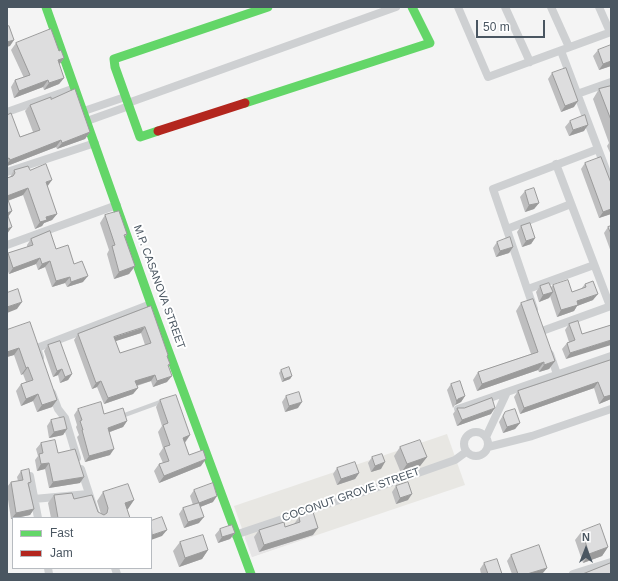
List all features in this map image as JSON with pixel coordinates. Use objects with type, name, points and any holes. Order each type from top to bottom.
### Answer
[{"type":"street","name":"M.P. CASANOVA STREET","points":[[46,7],[152,304],[181,394],[250,574]]},
{"type":"street","points":[[268,7],[114,59],[127,102],[140,137],[430,43],[412,7]]},
{"type":"street","points":[[87,121],[127,102],[396,7]]},
{"type":"street","points":[[458,7],[488,77],[610,32],[599,7]]},
{"type":"street","points":[[505,7],[530,62]]},
{"type":"street","points":[[551,7],[569,47]]},
{"type":"street","points":[[560,50],[611,183]]},
{"type":"street","points":[[577,94],[611,82]]},
{"type":"street","points":[[7,112],[76,88]]},
{"type":"street","points":[[84,111],[127,102]]},
{"type":"street","points":[[7,172],[95,143]]},
{"type":"street","points":[[557,374],[493,189],[598,149]]},
{"type":"street","points":[[542,331],[610,306],[556,164]]},
{"type":"street","points":[[507,229],[571,204]]},
{"type":"street","points":[[7,245],[117,205]]},
{"type":"street","points":[[528,289],[594,265]]},
{"type":"street","points":[[42,364],[37,348],[152,304]]},
{"type":"street","points":[[458,409],[611,356]]},
{"type":"street","points":[[50,386],[58,409],[65,418],[88,494],[97,517]]},
{"type":"street","points":[[488,447],[486,437],[507,392]]},
{"type":"street","points":[[486,437],[476,432],[470,433],[463,442],[466,452],[470,455],[479,456],[486,451],[488,447],[532,436],[611,409]]},
{"type":"street","name":"COCONUT GROVE STREET","points":[[235,535],[454,460],[466,452]]},
{"type":"street","points":[[30,476],[38,517]]},
{"type":"street","points":[[34,499],[88,494]]},
{"type":"street","points":[[573,574],[611,562]]},
{"type":"lane","points":[[122,416],[171,398]]},
{"type":"shaded area","points":[[447,434],[465,485],[252,557],[234,506]]},
{"type":"shaded area","points":[[309,518],[315,535],[252,557],[245,538]]},
{"type":"building","points":[[9,26],[14,40],[7,42],[7,27]]},
{"type":"building","points":[[51,29],[59,51],[61,50],[64,58],[58,60],[64,78],[49,83],[48,80],[19,91],[15,80],[30,75],[16,43]]},
{"type":"building","points":[[611,45],[611,61],[603,64],[598,50]]},
{"type":"building","points":[[566,68],[578,101],[565,106],[552,73]]},
{"type":"building","points":[[611,86],[611,120],[599,89]]},
{"type":"building","points":[[75,89],[90,132],[62,143],[61,140],[10,160],[9,158],[7,159],[7,115],[11,113],[20,137],[40,130],[30,105],[51,97],[51,99]]},
{"type":"building","points":[[585,115],[588,125],[573,130],[570,121]]},
{"type":"building","points":[[601,157],[611,183],[611,209],[603,212],[585,163]]},
{"type":"building","points":[[46,164],[52,180],[46,182],[57,214],[46,217],[47,220],[40,222],[28,188],[7,196],[7,178],[13,176],[15,173],[14,170],[28,166],[30,170]]},
{"type":"building","points":[[534,188],[539,203],[529,205],[525,191]]},
{"type":"building","points":[[7,197],[12,211],[7,213]]},
{"type":"building","points":[[119,211],[127,234],[124,235],[135,266],[119,272],[112,246],[115,245],[105,215]]},
{"type":"building","points":[[7,213],[12,227],[7,229]]},
{"type":"building","points":[[530,223],[535,238],[526,241],[521,226]]},
{"type":"building","points":[[611,226],[611,234],[608,227]]},
{"type":"building","points":[[50,231],[56,249],[68,245],[74,264],[82,261],[88,276],[71,282],[70,277],[56,281],[50,261],[42,264],[40,258],[13,268],[8,253],[33,245],[31,239]]},
{"type":"building","points":[[510,237],[513,247],[500,251],[497,242]]},
{"type":"building","points":[[568,280],[572,292],[586,287],[585,284],[593,281],[598,294],[577,301],[578,305],[561,310],[553,285]]},
{"type":"building","points":[[549,283],[553,292],[543,295],[540,286]]},
{"type":"building","points":[[18,289],[22,302],[7,307],[7,293]]},
{"type":"building","points":[[533,299],[555,361],[544,365],[544,362],[482,384],[478,372],[538,352],[521,303]]},
{"type":"building","points":[[151,306],[168,355],[170,364],[168,365],[172,376],[157,381],[155,375],[135,381],[138,388],[108,398],[101,381],[96,383],[78,334]],"holes":[[[145,327],[151,343],[120,353],[114,337]]]},
{"type":"building","points":[[578,321],[582,334],[611,325],[611,340],[570,353],[567,343],[575,340],[569,324]]},
{"type":"building","points":[[30,322],[57,400],[42,405],[38,394],[26,399],[21,384],[33,380],[28,367],[26,368],[19,348],[7,352],[7,330]]},
{"type":"building","points":[[60,341],[72,374],[65,377],[62,369],[57,371],[48,345]]},
{"type":"building","points":[[611,360],[611,395],[604,397],[598,382],[524,408],[518,391]]},
{"type":"building","points":[[289,367],[292,376],[284,379],[281,370]]},
{"type":"building","points":[[460,381],[465,396],[458,399],[457,402],[451,384]]},
{"type":"building","points":[[299,392],[302,402],[289,406],[286,396]]},
{"type":"building","points":[[176,395],[190,435],[183,438],[189,455],[203,450],[206,459],[164,476],[159,464],[169,461],[164,447],[170,445],[163,425],[168,423],[160,400]]},
{"type":"building","points":[[492,398],[495,408],[462,420],[457,408],[464,408]]},
{"type":"building","points":[[101,402],[104,414],[123,408],[127,421],[108,428],[114,449],[89,456],[80,421],[82,420],[78,409]]},
{"type":"building","points":[[515,409],[520,423],[507,427],[503,416],[505,412]]},
{"type":"building","points":[[64,417],[67,429],[54,432],[51,420]]},
{"type":"building","points":[[55,440],[58,453],[75,449],[84,477],[53,482],[49,463],[41,464],[39,454],[43,453],[41,443]]},
{"type":"building","points":[[420,440],[427,457],[407,464],[400,447]]},
{"type":"building","points":[[382,454],[385,462],[375,466],[372,457]]},
{"type":"building","points":[[355,462],[359,473],[341,479],[337,468]]},
{"type":"building","points":[[29,469],[31,482],[28,483],[34,509],[16,513],[11,482],[23,480],[21,471]]},
{"type":"building","points":[[408,482],[412,494],[400,498],[396,486]]},
{"type":"building","points":[[213,483],[217,496],[199,503],[194,490]]},
{"type":"building","points":[[128,484],[134,500],[125,503],[130,517],[58,517],[54,495],[72,493],[74,499],[92,495],[98,512],[104,515],[107,513],[108,508],[103,492]]},
{"type":"building","points":[[199,503],[204,517],[188,522],[183,508]]},
{"type":"building","points":[[313,512],[318,528],[264,545],[259,530],[284,522],[285,527],[300,522],[299,517]]},
{"type":"building","points":[[162,517],[167,530],[152,535],[152,521]]},
{"type":"building","points":[[600,524],[608,547],[589,554],[582,531]]},
{"type":"building","points":[[232,525],[235,533],[222,537],[220,529]]},
{"type":"building","points":[[203,535],[208,550],[185,558],[180,542]]},
{"type":"building","points":[[539,545],[547,568],[527,574],[518,574],[511,555]]},
{"type":"building","points":[[497,559],[502,574],[488,574],[484,563]]},
{"type":"building","points":[[611,563],[611,574],[583,574]]},
{"type":"traffic: fast","points":[[46,7],[151,304],[251,574]]},
{"type":"traffic: fast","points":[[158,131],[140,137],[115,67],[114,59],[268,7]]},
{"type":"traffic: fast","points":[[245,103],[430,43],[412,7]]},
{"type":"traffic: jam","points":[[158,131],[245,103]]}]
